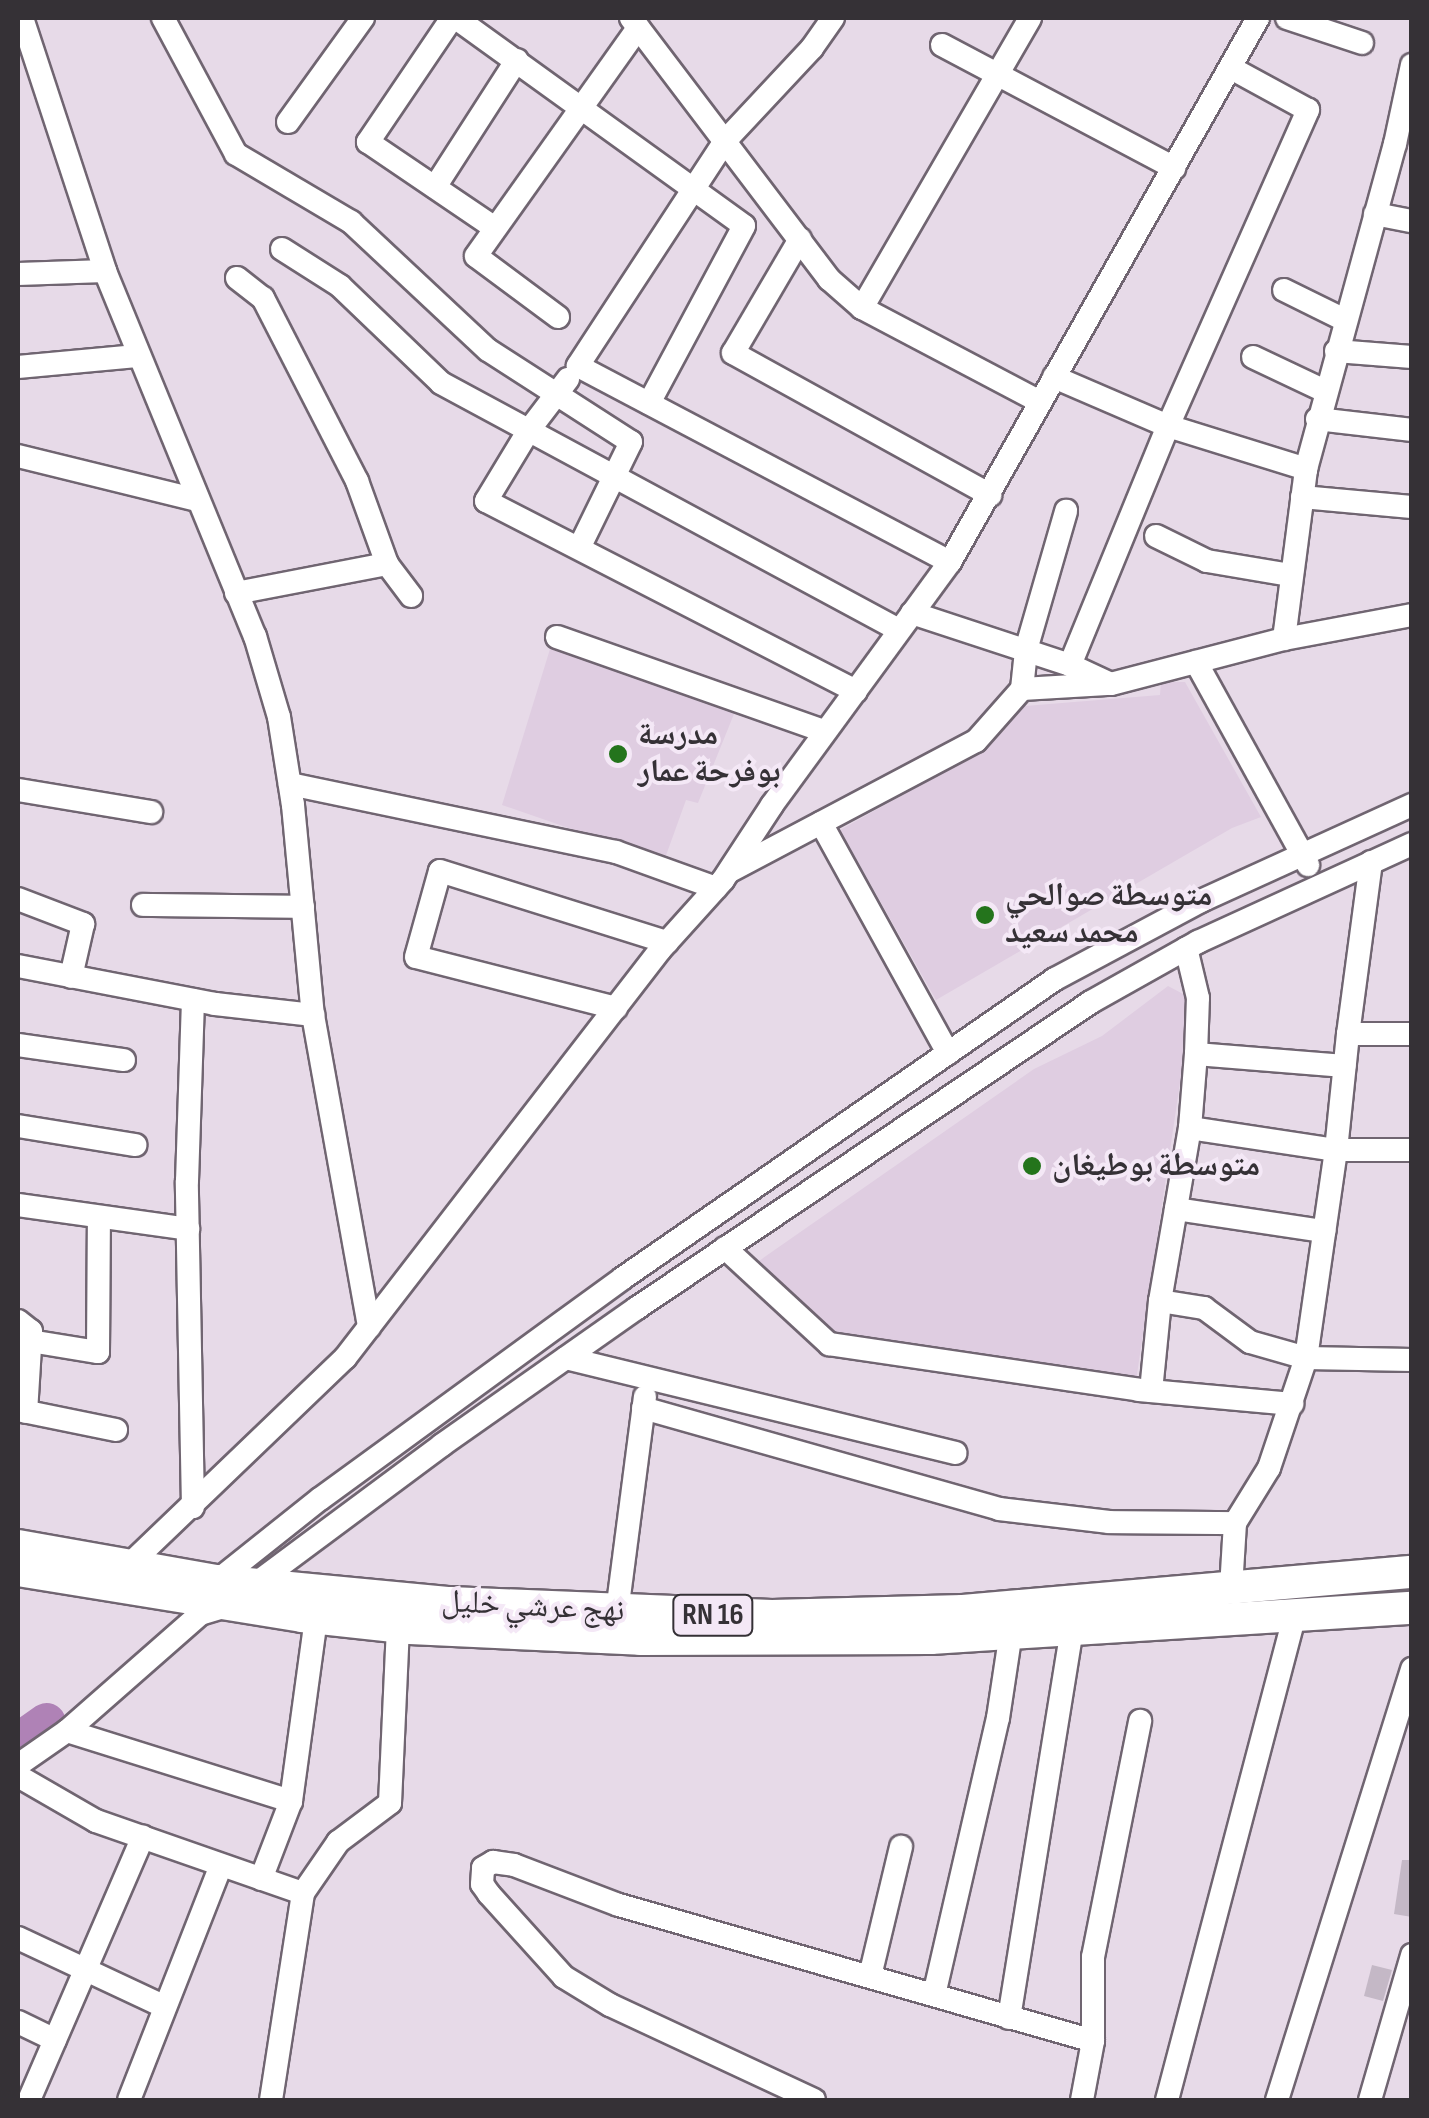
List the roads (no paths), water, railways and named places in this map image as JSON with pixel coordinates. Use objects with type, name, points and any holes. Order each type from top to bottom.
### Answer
[{"type":"highway","name":"نهج عرشي خليل","points":[[18,1546],[128,1566],[210,1600],[257,1583],[450,1604],[772,1616],[963,1611],[1412,1572]]},
{"type":"highway","name":"نهج عرشي خليل","points":[[18,1570],[316,1618],[398,1626],[780,1642],[1412,1608]]},
{"type":"street","points":[[22,18],[105,272],[136,356],[236,592],[279,716],[290,784],[313,1015],[369,1327]]},
{"type":"street","points":[[163,18],[236,154],[351,222],[488,350],[558,391],[631,442],[579,548]]},
{"type":"street","points":[[288,122],[363,18]]},
{"type":"street","points":[[495,228],[368,142],[454,18],[744,226],[649,403]]},
{"type":"street","points":[[833,18],[812,48],[724,141],[578,366],[528,430],[486,500],[856,690]]},
{"type":"street","points":[[862,308],[1030,18]]},
{"type":"street","points":[[128,1566],[345,1358],[667,942],[723,879],[824,731],[950,562],[1258,18]]},
{"type":"street","points":[[1287,18],[1362,43]]},
{"type":"street","points":[[558,317],[476,256],[635,22],[829,279],[862,308],[1040,402]]},
{"type":"street","points":[[942,45],[996,78],[1174,168]]},
{"type":"street","points":[[435,187],[517,60]]},
{"type":"street","points":[[1284,639],[1306,469],[1317,419],[1406,114],[1412,65]]},
{"type":"street","points":[[1070,665],[1168,426],[1308,110],[1231,68]]},
{"type":"street","points":[[1375,214],[1412,221]]},
{"type":"street","points":[[800,239],[733,353],[990,494]]},
{"type":"street","points":[[282,249],[340,286],[441,383],[613,476],[906,622],[1026,650],[1110,684]]},
{"type":"street","points":[[18,274],[105,272]]},
{"type":"street","points":[[237,278],[262,298],[356,481],[387,564],[411,596]]},
{"type":"street","points":[[1284,290],[1345,320]]},
{"type":"street","points":[[1336,351],[1412,357]]},
{"type":"street","points":[[18,367],[136,356]]},
{"type":"street","points":[[1253,357],[1325,391]]},
{"type":"street","points":[[578,366],[950,562]]},
{"type":"street","points":[[1054,377],[1168,426],[1306,469]]},
{"type":"street","points":[[1317,419],[1412,430]]},
{"type":"street","points":[[18,456],[197,500]]},
{"type":"street","points":[[1302,497],[1412,507]]},
{"type":"street","points":[[290,784],[616,852],[723,879],[976,741],[1022,689],[1026,650],[1066,512]]},
{"type":"street","points":[[1156,536],[1206,561],[1291,575]]},
{"type":"street","points":[[236,592],[387,564]]},
{"type":"street","points":[[1022,689],[1110,684],[1284,639],[1412,615]]},
{"type":"street","points":[[557,637],[824,731]]},
{"type":"street","points":[[1196,662],[1318,886]]},
{"type":"street","points":[[18,790],[150,812]]},
{"type":"street","points":[[18,1766],[66,1731],[210,1600],[623,1278],[1055,979],[1119,942],[1412,806]]},
{"type":"street","points":[[820,823],[948,1053]]},
{"type":"street","points":[[257,1583],[566,1358],[1014,1052],[1186,948],[1412,844]]},
{"type":"street","points":[[1230,1590],[1235,1524],[1269,1468],[1306,1358],[1371,862]]},
{"type":"street","points":[[616,1008],[416,957],[440,870],[667,942]]},
{"type":"street","points":[[18,898],[84,924],[70,977]]},
{"type":"street","points":[[143,905],[303,907]]},
{"type":"street","points":[[1151,1391],[1160,1302],[1190,1128],[1196,1054],[1198,998],[1186,948]]},
{"type":"street","points":[[18,966],[193,1000],[313,1015]]},
{"type":"street","points":[[193,1000],[188,1230],[193,1507]]},
{"type":"street","points":[[1348,1034],[1412,1034]]},
{"type":"street","points":[[18,1046],[124,1060]]},
{"type":"street","points":[[1196,1054],[1344,1066]]},
{"type":"street","points":[[18,1126],[135,1145]]},
{"type":"street","points":[[1190,1128],[1336,1150],[1412,1150]]},
{"type":"street","points":[[18,1205],[188,1230]]},
{"type":"street","points":[[1176,1208],[1324,1231]]},
{"type":"street","points":[[30,1341],[98,1352],[99,1216]]},
{"type":"street","points":[[726,1248],[829,1344],[1151,1391],[1292,1404]]},
{"type":"street","points":[[1160,1302],[1204,1308],[1250,1342],[1306,1358],[1412,1360]]},
{"type":"street","points":[[18,1321],[31,1331],[22,1411],[116,1430]]},
{"type":"street","points":[[566,1358],[956,1454]]},
{"type":"street","points":[[617,1612],[647,1378]]},
{"type":"street","points":[[643,1408],[999,1509],[1109,1522],[1235,1524]]},
{"type":"street","points":[[1167,2100],[1295,1614]]},
{"type":"street","points":[[261,1879],[291,1801],[316,1618]]},
{"type":"street","points":[[271,2100],[302,1894],[338,1842],[390,1803],[398,1626]]},
{"type":"street","points":[[1009,2018],[1072,1628]]},
{"type":"street","points":[[934,1995],[998,1718],[1011,1632]]},
{"type":"street","points":[[1278,2100],[1412,1669]]},
{"type":"street","points":[[1082,2100],[1092,2041],[1093,1958],[1140,1721]]},
{"type":"street","points":[[66,1731],[291,1801]]},
{"type":"street","points":[[18,1776],[96,1821],[302,1894]]},
{"type":"street","points":[[29,2100],[143,1837]]},
{"type":"street","points":[[870,1976],[901,1847]]},
{"type":"street","points":[[814,2100],[610,2005],[564,1977],[489,1894],[482,1884],[483,1868],[492,1862],[514,1865],[590,1896],[1092,2041]]},
{"type":"street","points":[[129,2100],[221,1864]]},
{"type":"street","points":[[18,1938],[166,2007]]},
{"type":"street","points":[[1370,2100],[1412,1955]]},
{"type":"street","points":[[18,2022],[55,2040]]},
{"type":"waterway","points":[[18,1742],[47,1722]]},
{"type":"place","name":"مدرسة بوفرحة عمار","points":[[618,754]]},
{"type":"place","name":"متوسطة صوالحي محمد سعيد","points":[[985,915]]},
{"type":"place","name":"متوسطة بوطيغان","points":[[1032,1166]]}]
